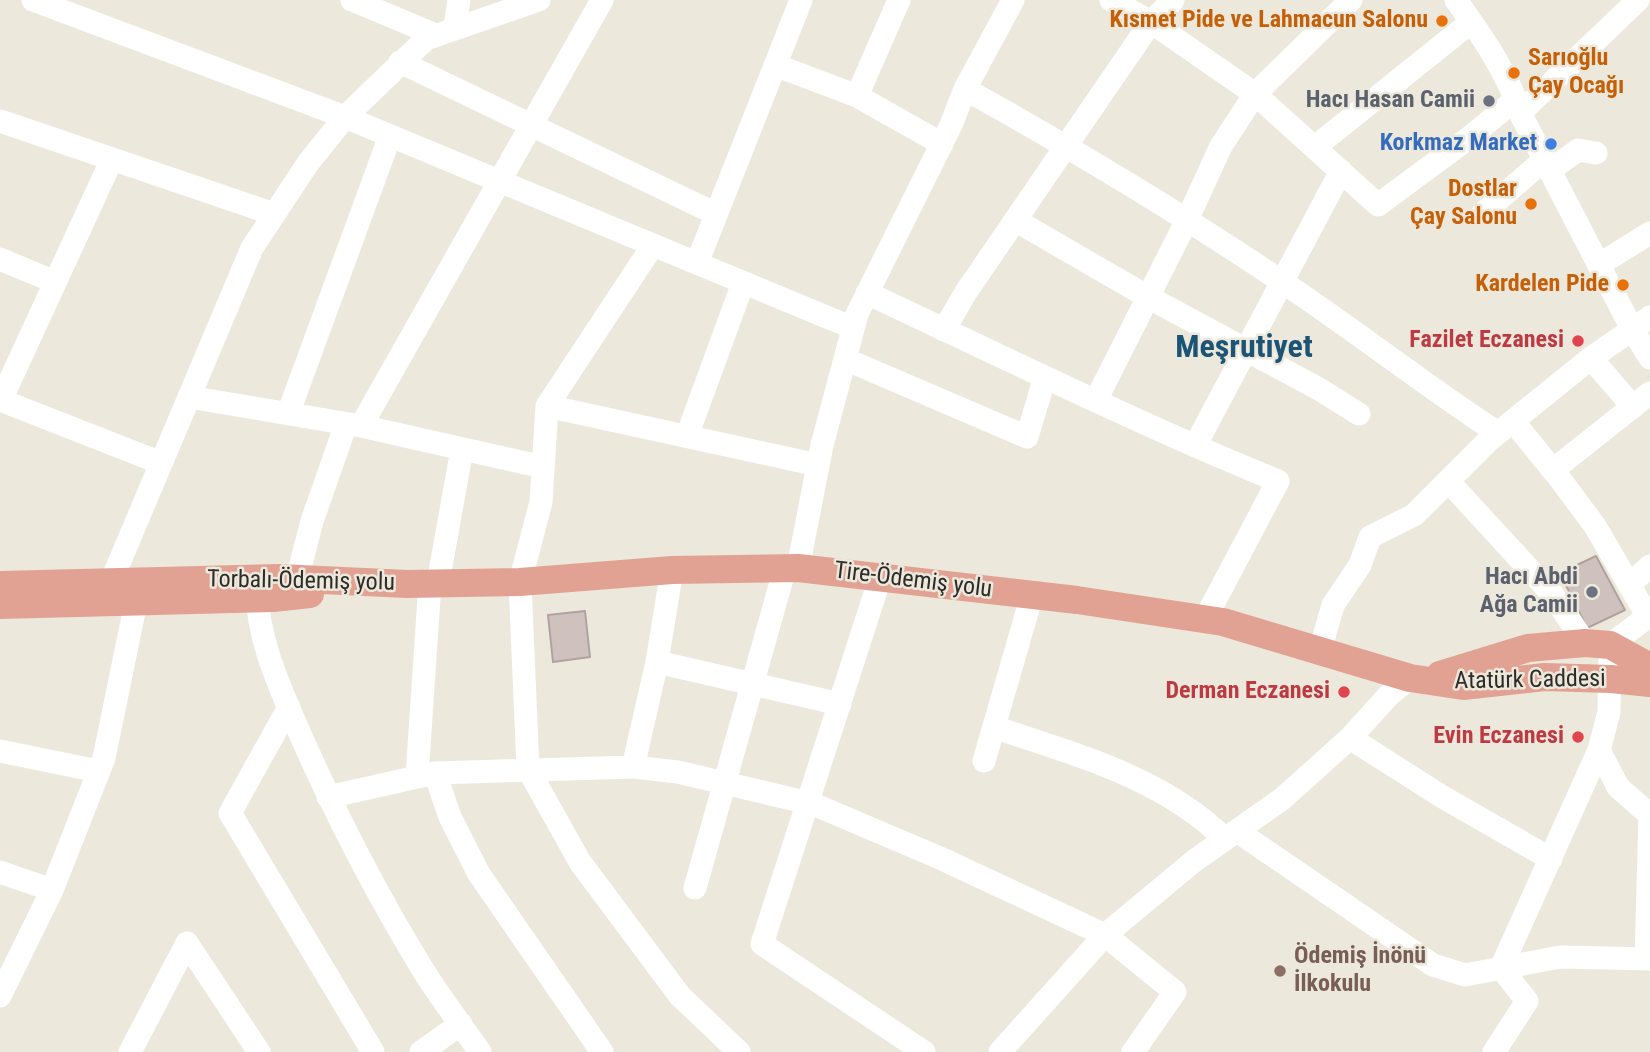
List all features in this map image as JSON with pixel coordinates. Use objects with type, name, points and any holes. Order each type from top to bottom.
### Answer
[{"type":"main road","name":"Tire-Ödemiş yolu","points":[[425,583],[520,582],[672,570],[791,568],[1032,595],[1223,622],[1410,678]]},
{"type":"main road","name":"Torbalı-Ödemiş yolu","points":[[0,586],[111,582],[274,586],[425,583]]},
{"type":"main road","name":"Torbalı-Ödemiş yolu","points":[[0,606],[136,601],[274,586]]},
{"type":"main road","name":"Atatürk Caddesi","points":[[1410,678],[1439,676],[1528,648],[1597,644],[1650,667]]},
{"type":"main road","name":"Atatürk Caddesi","points":[[1410,678],[1463,686],[1545,677],[1650,683]]},
{"type":"street","points":[[33,0],[345,117],[853,328]]},
{"type":"street","points":[[352,0],[445,31]]},
{"type":"street","points":[[445,31],[459,0]]},
{"type":"street","points":[[111,582],[252,248],[308,163],[345,117],[426,39],[539,0]]},
{"type":"street","points":[[480,1052],[420,966],[328,797],[284,697],[263,636],[274,586],[312,521],[353,425],[499,181],[602,0]]},
{"type":"street","points":[[697,263],[801,0]]},
{"type":"street","points":[[857,96],[899,0]]},
{"type":"street","points":[[695,888],[752,683],[791,568],[857,314],[942,144],[965,89],[1013,0]]},
{"type":"street","points":[[1111,0],[1151,22],[1255,94],[1378,205],[1470,137],[1518,106],[1638,0]]},
{"type":"street","points":[[944,330],[966,292],[1151,22],[1173,0]]},
{"type":"street","points":[[1096,400],[1187,220],[1220,146],[1255,94],[1351,0]]},
{"type":"street","points":[[1315,148],[1464,7],[1600,264],[1641,323],[1650,358]]},
{"type":"street","points":[[400,62],[716,214]]},
{"type":"street","points":[[775,65],[857,96],[942,144]]},
{"type":"street","points":[[965,89],[1066,145],[1187,220],[1505,427],[1553,470],[1595,526],[1649,616],[1597,644]]},
{"type":"street","points":[[0,121],[274,214]]},
{"type":"street","points":[[288,414],[390,136]]},
{"type":"street","points":[[1483,213],[1547,165],[1578,150],[1596,153]]},
{"type":"street","points":[[112,159],[0,400],[161,463]]},
{"type":"street","points":[[1195,446],[1341,171]]},
{"type":"street","points":[[1015,220],[1148,297],[1319,389],[1359,414]]},
{"type":"street","points":[[1600,264],[1650,233]]},
{"type":"street","points":[[653,245],[547,405],[541,502],[520,582],[528,769],[580,862],[680,996],[739,1052]]},
{"type":"street","points":[[0,259],[55,282]]},
{"type":"street","points":[[687,436],[743,283]]},
{"type":"street","points":[[867,293],[1195,446],[1278,481],[1205,619]]},
{"type":"street","points":[[1320,651],[1333,605],[1360,565],[1370,537],[1414,515],[1505,427],[1591,358],[1641,323]]},
{"type":"street","points":[[1553,470],[1642,400],[1591,358]]},
{"type":"street","points":[[845,359],[1027,437],[1045,377]]},
{"type":"street","points":[[189,397],[353,425],[543,467]]},
{"type":"street","points":[[547,405],[818,465]]},
{"type":"street","points":[[462,449],[425,583],[426,775],[479,874],[602,1052]]},
{"type":"street","points":[[1448,481],[1597,644],[1611,679],[1600,750],[1501,968]]},
{"type":"street","points":[[1629,585],[1650,566]]},
{"type":"street","points":[[634,766],[657,663],[672,570]]},
{"type":"street","points":[[880,578],[762,944],[924,1052]]},
{"type":"street","points":[[984,761],[1032,595]]},
{"type":"street","points":[[3,982],[52,891],[104,758],[136,601]]},
{"type":"street","points":[[657,663],[840,704]]},
{"type":"street","points":[[1000,1052],[1105,935],[1194,861],[1282,799],[1350,738],[1389,695],[1410,678]]},
{"type":"street","points":[[284,697],[230,813],[373,1052]]},
{"type":"street","points":[[994,727],[1116,769],[1140,780],[1187,807],[1433,965],[1465,975],[1560,957],[1648,959],[1650,815],[1618,787],[1600,750]]},
{"type":"street","points":[[1350,738],[1441,796],[1550,859]]},
{"type":"street","points":[[0,751],[98,771]]},
{"type":"street","points":[[328,797],[426,775],[634,766],[678,772],[808,803],[940,858],[1105,935],[1175,992],[1133,1052]]},
{"type":"street","points":[[0,872],[52,891]]},
{"type":"street","points":[[130,1052],[187,943],[259,1052]]},
{"type":"street","points":[[1494,1052],[1527,1001],[1501,968]]},
{"type":"street","points":[[421,1052],[461,1024]]},
{"type":"building","name":"Hacı Abdi Ağa Camii","points":[[1596,556],[1625,610],[1587,628],[1560,573]]},
{"type":"building","points":[[585,611],[590,657],[553,662],[548,615]]},
{"type":"place","name":"Kısmet Pide ve Lahmacun Salonu","points":[[1442,21]]},
{"type":"place","name":"Sarıoğlu Çay Ocağı","points":[[1514,73]]},
{"type":"place","name":"Hacı Hasan Camii","points":[[1489,101]]},
{"type":"place","name":"Korkmaz Market","points":[[1551,144]]},
{"type":"place","name":"Dostlar Çay Salonu","points":[[1531,204]]},
{"type":"place","name":"Kardelen Pide","points":[[1623,285]]},
{"type":"place","name":"Fazilet Eczanesi","points":[[1578,341]]},
{"type":"place","name":"Hacı Abdi Ağa Camii","points":[[1592,592]]},
{"type":"place","name":"Derman Eczanesi","points":[[1344,692]]},
{"type":"place","name":"Evin Eczanesi","points":[[1578,737]]},
{"type":"place","name":"Ödemiş İnönü İlkokulu","points":[[1280,971]]},
{"type":"district","name":"Meşrutiyet","points":[[1244,349]]}]
